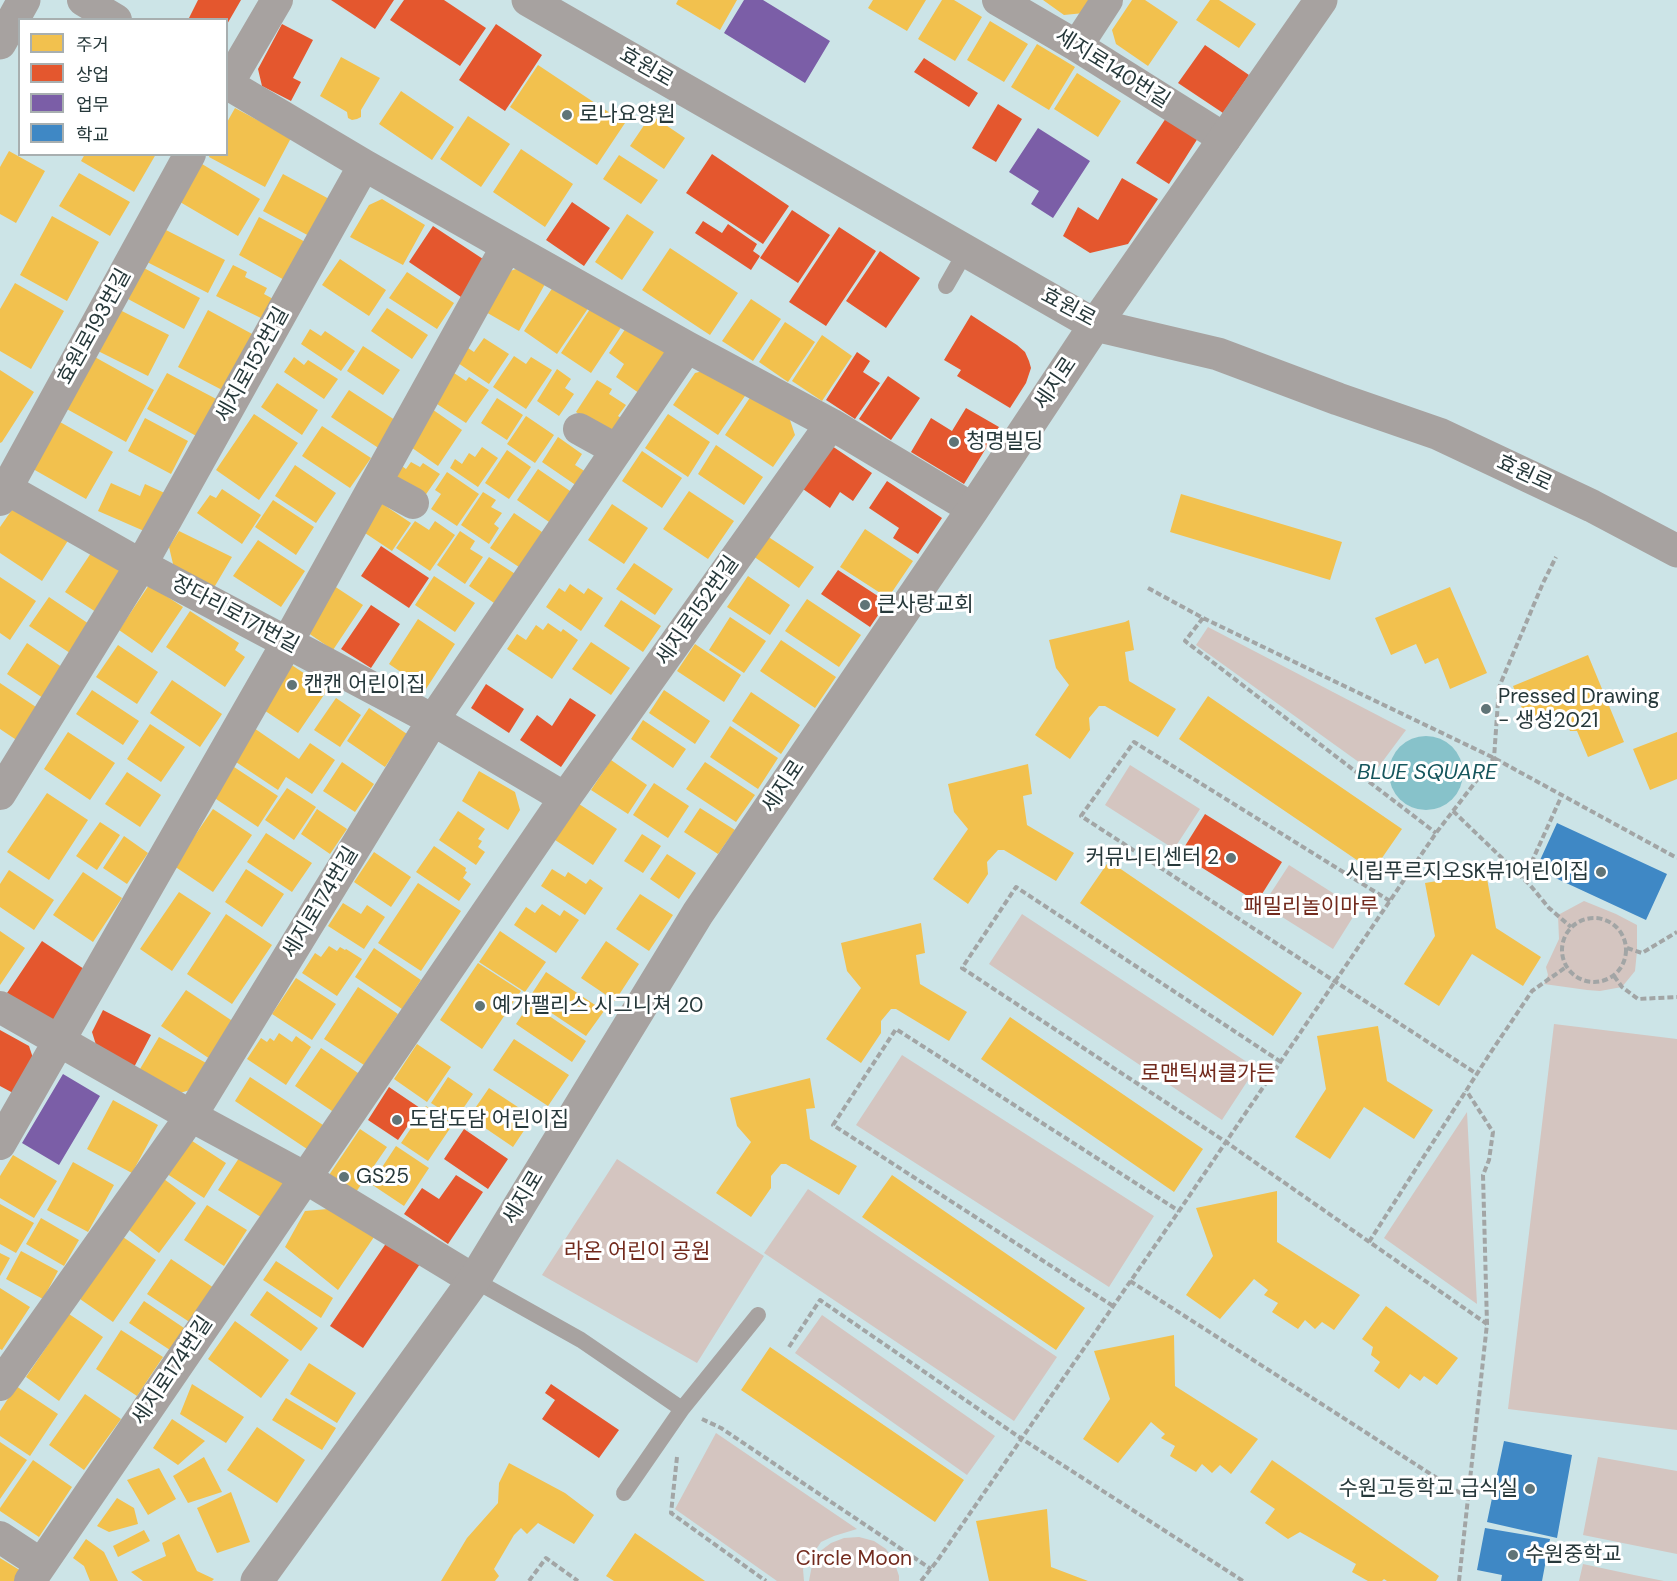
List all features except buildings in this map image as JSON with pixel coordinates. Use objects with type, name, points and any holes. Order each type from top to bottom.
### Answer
[{"type":"street","points":[[0,43],[24,0]]},
{"type":"street","points":[[83,0],[113,18]]},
{"type":"street","points":[[228,83],[277,0]]},
{"type":"street","name":"효원로","points":[[528,0],[1095,325],[1218,354],[1439,434],[1592,506],[1677,551]]},
{"type":"street","name":"세지로140번길","points":[[998,0],[1077,46],[1225,139]]},
{"type":"street","points":[[1077,46],[1107,0]]},
{"type":"street","name":"세지로","points":[[257,1581],[474,1280],[698,913],[973,509],[1095,325],[1321,0]]},
{"type":"street","points":[[228,86],[507,246],[687,347],[831,424],[973,509]]},
{"type":"street","name":"효원로193번길","points":[[2,491],[189,156]]},
{"type":"street","name":"세지로152번길","points":[[141,565],[364,165]]},
{"type":"street","points":[[0,1144],[287,643],[507,246]]},
{"type":"street","points":[[433,720],[687,347]]},
{"type":"street","name":"세지로152번길","points":[[565,798],[831,424]]},
{"type":"street","points":[[579,429],[617,450]]},
{"type":"street","points":[[376,483],[413,503]]},
{"type":"street","name":"장다리로171번길","points":[[2,491],[433,720],[565,798]]},
{"type":"street","points":[[0,794],[141,565]]},
{"type":"street","name":"세지로174번길","points":[[0,1385],[191,1116],[433,720]]},
{"type":"street","name":"세지로174번길","points":[[35,1572],[565,798]]},
{"type":"street","points":[[0,1007],[191,1116],[304,1177],[474,1280]]},
{"type":"street","points":[[0,1537],[35,1572]]},
{"type":"lane","points":[[946,286],[966,251]]},
{"type":"lane","points":[[474,1280],[581,1340],[682,1409]]},
{"type":"lane","points":[[624,1493],[682,1409],[758,1315]]},
{"type":"path","points":[[921,1581],[1179,1211],[1436,833],[1494,758],[1499,687],[1556,557]]},
{"type":"path","points":[[1148,588],[1203,618],[1494,758],[1677,858]]},
{"type":"path","points":[[1203,618],[1185,641],[1436,833]]},
{"type":"path","points":[[1390,901],[1134,742],[1081,816],[1477,1074]]},
{"type":"path","points":[[1524,879],[1563,795]]},
{"type":"path","points":[[1453,811],[1524,879],[1549,908],[1571,927]]},
{"type":"path","points":[[1281,1062],[1016,887],[962,968],[1226,1142],[1487,1324]]},
{"type":"path","points":[[1590,917],[1611,922],[1625,938],[1627,948],[1626,958],[1614,976],[1594,982],[1583,980],[1566,967],[1562,946],[1571,927],[1580,920],[1590,917]]},
{"type":"path","points":[[1627,948],[1642,953],[1677,932]]},
{"type":"path","points":[[1370,1242],[1466,1090],[1532,992],[1566,967]]},
{"type":"path","points":[[1614,976],[1622,987],[1638,999],[1677,997]]},
{"type":"path","points":[[1113,1306],[833,1125],[896,1029],[1179,1211]]},
{"type":"path","points":[[1459,1581],[1487,1324],[1484,1175],[1489,1160],[1493,1132],[1466,1090]]},
{"type":"path","points":[[1130,1281],[1468,1498]]},
{"type":"path","points":[[789,1347],[820,1300],[1022,1439],[1243,1581]]},
{"type":"path","points":[[682,1409],[720,1428],[931,1569]]},
{"type":"path","points":[[677,1455],[671,1513],[766,1581]]},
{"type":"path","points":[[529,1581],[546,1558],[578,1581]]},
{"type":"green space","points":[[1208,627],[1406,730],[1374,773],[1196,645]]},
{"type":"green space","points":[[1130,765],[1200,809],[1174,849],[1105,805]]},
{"type":"green space","name":"패밀리놀이마루","points":[[1289,865],[1358,909],[1333,949],[1263,905]]},
{"type":"green space","points":[[1584,901],[1637,925],[1635,971],[1622,987],[1600,991],[1544,984],[1548,975],[1546,967],[1559,939],[1558,915]]},
{"type":"green space","name":"로맨틱써클가든","points":[[1022,914],[1256,1068],[1222,1120],[989,964]]},
{"type":"green space","points":[[1554,1024],[1677,1039],[1677,1430],[1508,1409]]},
{"type":"green space","points":[[902,1055],[1154,1216],[1109,1287],[856,1125]]},
{"type":"green space","points":[[1467,1112],[1477,1304],[1384,1238]]},
{"type":"green space","name":"라온 어린이 공원","points":[[617,1159],[764,1256],[697,1363],[542,1275]]},
{"type":"green space","points":[[808,1189],[1057,1357],[1014,1421],[764,1253]]},
{"type":"green space","points":[[822,1315],[995,1436],[967,1475],[795,1353]]},
{"type":"green space","points":[[716,1433],[857,1529],[821,1542],[803,1569],[804,1581],[777,1581],[675,1509]]},
{"type":"green space","points":[[1598,1457],[1677,1471],[1677,1554],[1583,1535]]},
{"type":"green space","name":"Circle Moon","points":[[859,1537],[874,1541],[886,1549],[894,1561],[899,1581],[809,1581],[812,1565],[819,1552],[831,1543],[844,1538]]},
{"type":"green space","points":[[1583,1564],[1634,1575],[1664,1581],[1579,1581]]},
{"type":"water","name":"BLUE SQUARE","points":[[1426,736],[1447,742],[1457,752],[1463,773],[1457,794],[1447,804],[1426,810],[1405,804],[1395,794],[1389,773],[1395,752],[1405,742]]},
{"type":"place","name":"로나요양원","points":[[567,115]]},
{"type":"place","name":"청명빌딩","points":[[954,442]]},
{"type":"place","name":"큰사랑교회","points":[[865,605]]},
{"type":"place","name":"캔캔 어린이집","points":[[292,685]]},
{"type":"place","name":"Pressed Drawing - 생성2021","points":[[1486,709]]},
{"type":"place","name":"커뮤니티센터 2","points":[[1231,858]]},
{"type":"place","name":"시립푸르지오SK뷰1어린이집","points":[[1601,872]]},
{"type":"place","name":"예가팰리스 시그니쳐 20","points":[[480,1006]]},
{"type":"place","name":"도담도담 어린이집","points":[[397,1120]]},
{"type":"place","name":"GS25","points":[[344,1177]]},
{"type":"place","name":"수원고등학교 급식실","points":[[1530,1489]]},
{"type":"place","name":"수원중학교","points":[[1513,1555]]}]
